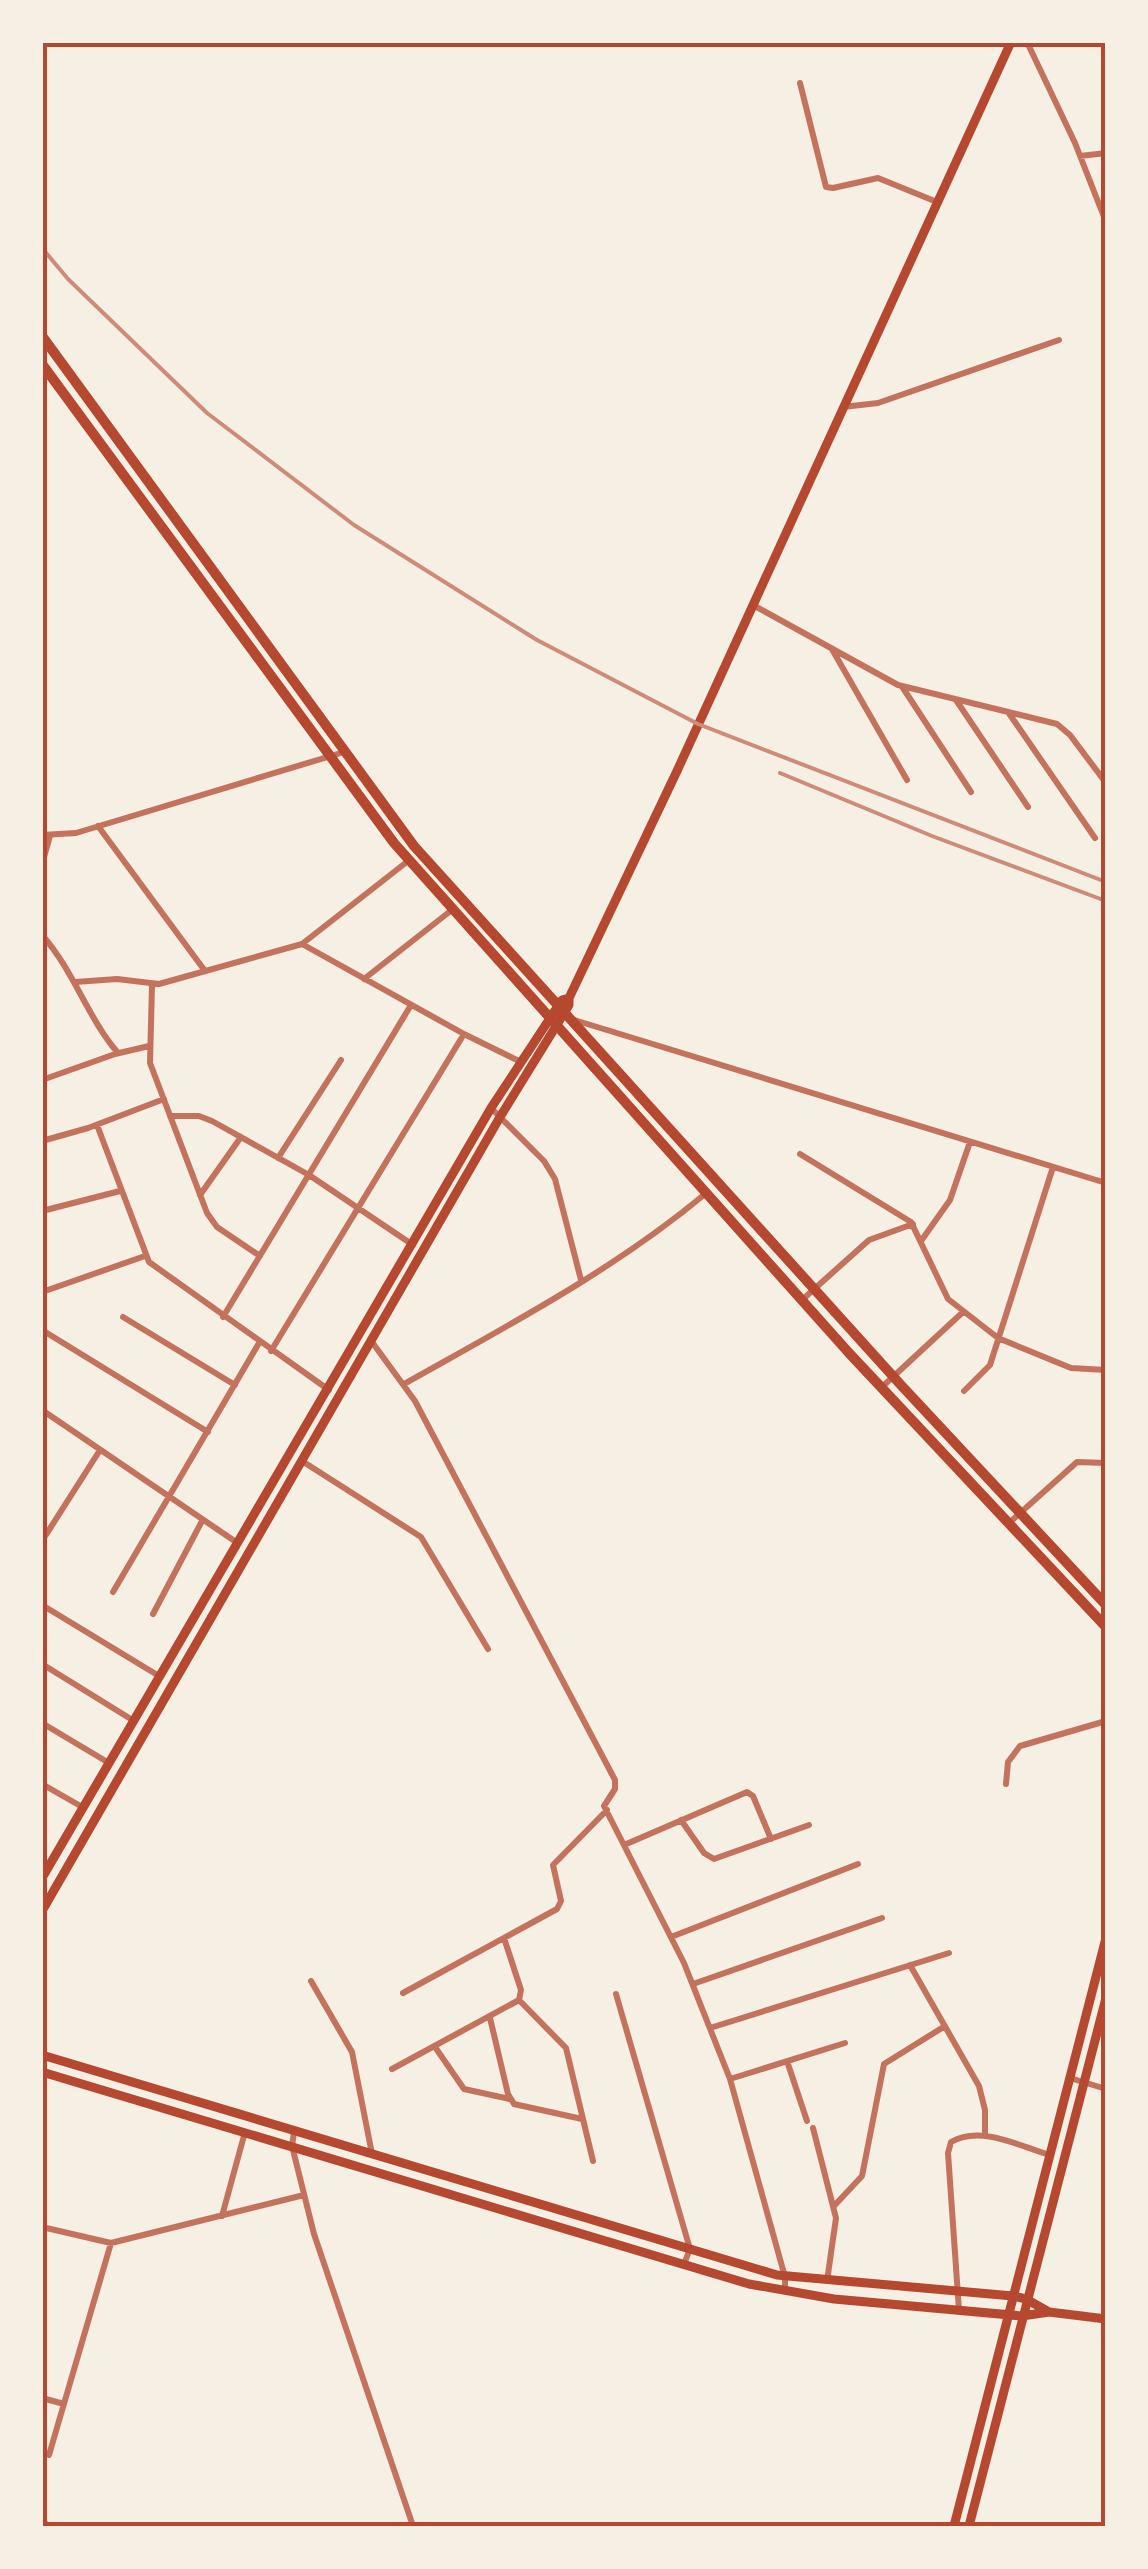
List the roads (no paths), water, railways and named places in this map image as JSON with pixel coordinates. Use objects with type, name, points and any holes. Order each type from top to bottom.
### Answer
[{"type":"main road","points":[[42,1878],[47,1859],[84,1808],[491,1108],[565,1012],[1010,45]]},
{"type":"main road","points":[[42,336],[414,846],[893,1376],[1106,1605]]},
{"type":"main road","points":[[42,364],[409,860],[802,1300],[1106,1628]]},
{"type":"main road","points":[[42,1911],[372,1342],[526,1065]]},
{"type":"main road","points":[[716,1205],[728,1194]]},
{"type":"main road","points":[[954,2526],[1106,1938]]},
{"type":"main road","points":[[969,2526],[1106,1998]]},
{"type":"main road","points":[[42,2056],[785,2277],[1013,2296],[1050,2312]]},
{"type":"main road","points":[[42,2072],[749,2284],[834,2298],[1022,2316],[1050,2312],[1106,2320]]},
{"type":"main road","points":[[574,2231],[578,2216]]},
{"type":"main road","points":[[1033,2217],[1047,2219]]},
{"type":"street","points":[[997,42],[1010,45]]},
{"type":"street","points":[[1027,42],[1106,222]]},
{"type":"street","points":[[800,82],[826,187],[878,178],[937,202]]},
{"type":"street","points":[[1080,156],[1106,153]]},
{"type":"street","points":[[843,407],[878,404],[1058,340]]},
{"type":"street","points":[[753,605],[902,686],[1048,720],[1064,728],[1106,783]]},
{"type":"street","points":[[832,649],[907,780]]},
{"type":"street","points":[[902,686],[971,792]]},
{"type":"street","points":[[956,700],[1028,807]]},
{"type":"street","points":[[1007,711],[1095,838]]},
{"type":"street","points":[[42,864],[46,836],[98,826],[344,752]]},
{"type":"street","points":[[98,826],[205,971]]},
{"type":"street","points":[[76,982],[124,979],[152,985],[302,944],[409,860]]},
{"type":"street","points":[[364,978],[453,909]]},
{"type":"street","points":[[42,935],[66,962],[94,1023],[118,1053]]},
{"type":"street","points":[[302,944],[526,1065]]},
{"type":"street","points":[[152,985],[150,1063],[200,1194],[216,1228],[260,1256]]},
{"type":"street","points":[[223,1317],[411,1005]]},
{"type":"street","points":[[565,1012],[1106,1183]]},
{"type":"street","points":[[271,1352],[464,1034]]},
{"type":"street","points":[[42,1080],[149,1046]]},
{"type":"street","points":[[278,1158],[341,1060]]},
{"type":"street","points":[[42,1141],[164,1098]]},
{"type":"street","points":[[491,1108],[544,1161],[555,1179],[581,1280]]},
{"type":"street","points":[[170,1116],[205,1118],[309,1175],[414,1246]]},
{"type":"street","points":[[97,1124],[145,1256],[154,1268],[329,1390]]},
{"type":"street","points":[[200,1194],[240,1137]]},
{"type":"street","points":[[921,1241],[950,1200],[970,1142]]},
{"type":"street","points":[[800,1154],[912,1224],[942,1291],[998,1338],[1072,1368],[1106,1370]]},
{"type":"street","points":[[964,1392],[985,1373],[1053,1167]]},
{"type":"street","points":[[42,1211],[120,1191]]},
{"type":"street","points":[[404,1384],[666,1227],[706,1193]]},
{"type":"street","points":[[802,1300],[869,1240],[912,1224]]},
{"type":"street","points":[[42,1292],[145,1256]]},
{"type":"street","points":[[882,1387],[963,1312]]},
{"type":"street","points":[[123,1317],[235,1385]]},
{"type":"street","points":[[42,1330],[208,1432]]},
{"type":"street","points":[[372,1342],[404,1384],[615,1780],[615,1788],[604,1802],[693,1984],[730,2079],[785,2277],[785,2290]]},
{"type":"street","points":[[113,1592],[260,1343]]},
{"type":"street","points":[[44,1413],[236,1542]]},
{"type":"street","points":[[42,1541],[100,1450]]},
{"type":"street","points":[[302,1461],[421,1537],[488,1649]]},
{"type":"street","points":[[1009,1524],[1078,1462],[1106,1463]]},
{"type":"street","points":[[153,1614],[202,1521]]},
{"type":"street","points":[[42,1606],[159,1676]]},
{"type":"street","points":[[42,1664],[134,1721]]},
{"type":"street","points":[[1006,1784],[1008,1762],[1020,1746],[1106,1721]]},
{"type":"street","points":[[42,1724],[108,1763]]},
{"type":"street","points":[[42,1784],[84,1808]]},
{"type":"street","points":[[624,1845],[746,1792],[753,1796],[771,1839]]},
{"type":"street","points":[[403,1993],[560,1905],[553,1865],[607,1810]]},
{"type":"street","points":[[681,1820],[704,1853],[714,1860],[809,1825]]},
{"type":"street","points":[[671,1937],[858,1864]]},
{"type":"street","points":[[693,1984],[882,1918]]},
{"type":"street","points":[[392,2069],[519,2000],[521,1990],[504,1938]]},
{"type":"street","points":[[710,2028],[949,1953]]},
{"type":"street","points":[[910,1965],[982,2094],[985,2136]]},
{"type":"street","points":[[311,1981],[352,2052],[372,2154]]},
{"type":"street","points":[[616,1994],[690,2250],[684,2264]]},
{"type":"street","points":[[519,2000],[564,2044],[592,2161]]},
{"type":"street","points":[[490,2018],[510,2099]]},
{"type":"street","points":[[834,2206],[862,2176],[884,2064],[945,2026]]},
{"type":"street","points":[[730,2079],[845,2042]]},
{"type":"street","points":[[435,2047],[464,2090],[582,2119]]},
{"type":"street","points":[[787,2061],[834,2206],[836,2225],[827,2281]]},
{"type":"street","points":[[1069,2078],[1106,2089]]},
{"type":"street","points":[[222,2216],[245,2132]]},
{"type":"street","points":[[294,2132],[292,2146],[314,2234],[413,2526]]},
{"type":"street","points":[[959,2310],[948,2147],[956,2138],[985,2136],[1050,2155]]},
{"type":"street","points":[[42,2227],[110,2243],[304,2195]]},
{"type":"street","points":[[49,2456],[110,2243]]},
{"type":"street","points":[[42,2398],[64,2404]]},
{"type":"railway","points":[[42,248],[68,279],[207,413],[354,525],[537,640],[698,724],[1106,882]]},
{"type":"railway","points":[[780,773],[932,836],[1106,901]]}]
